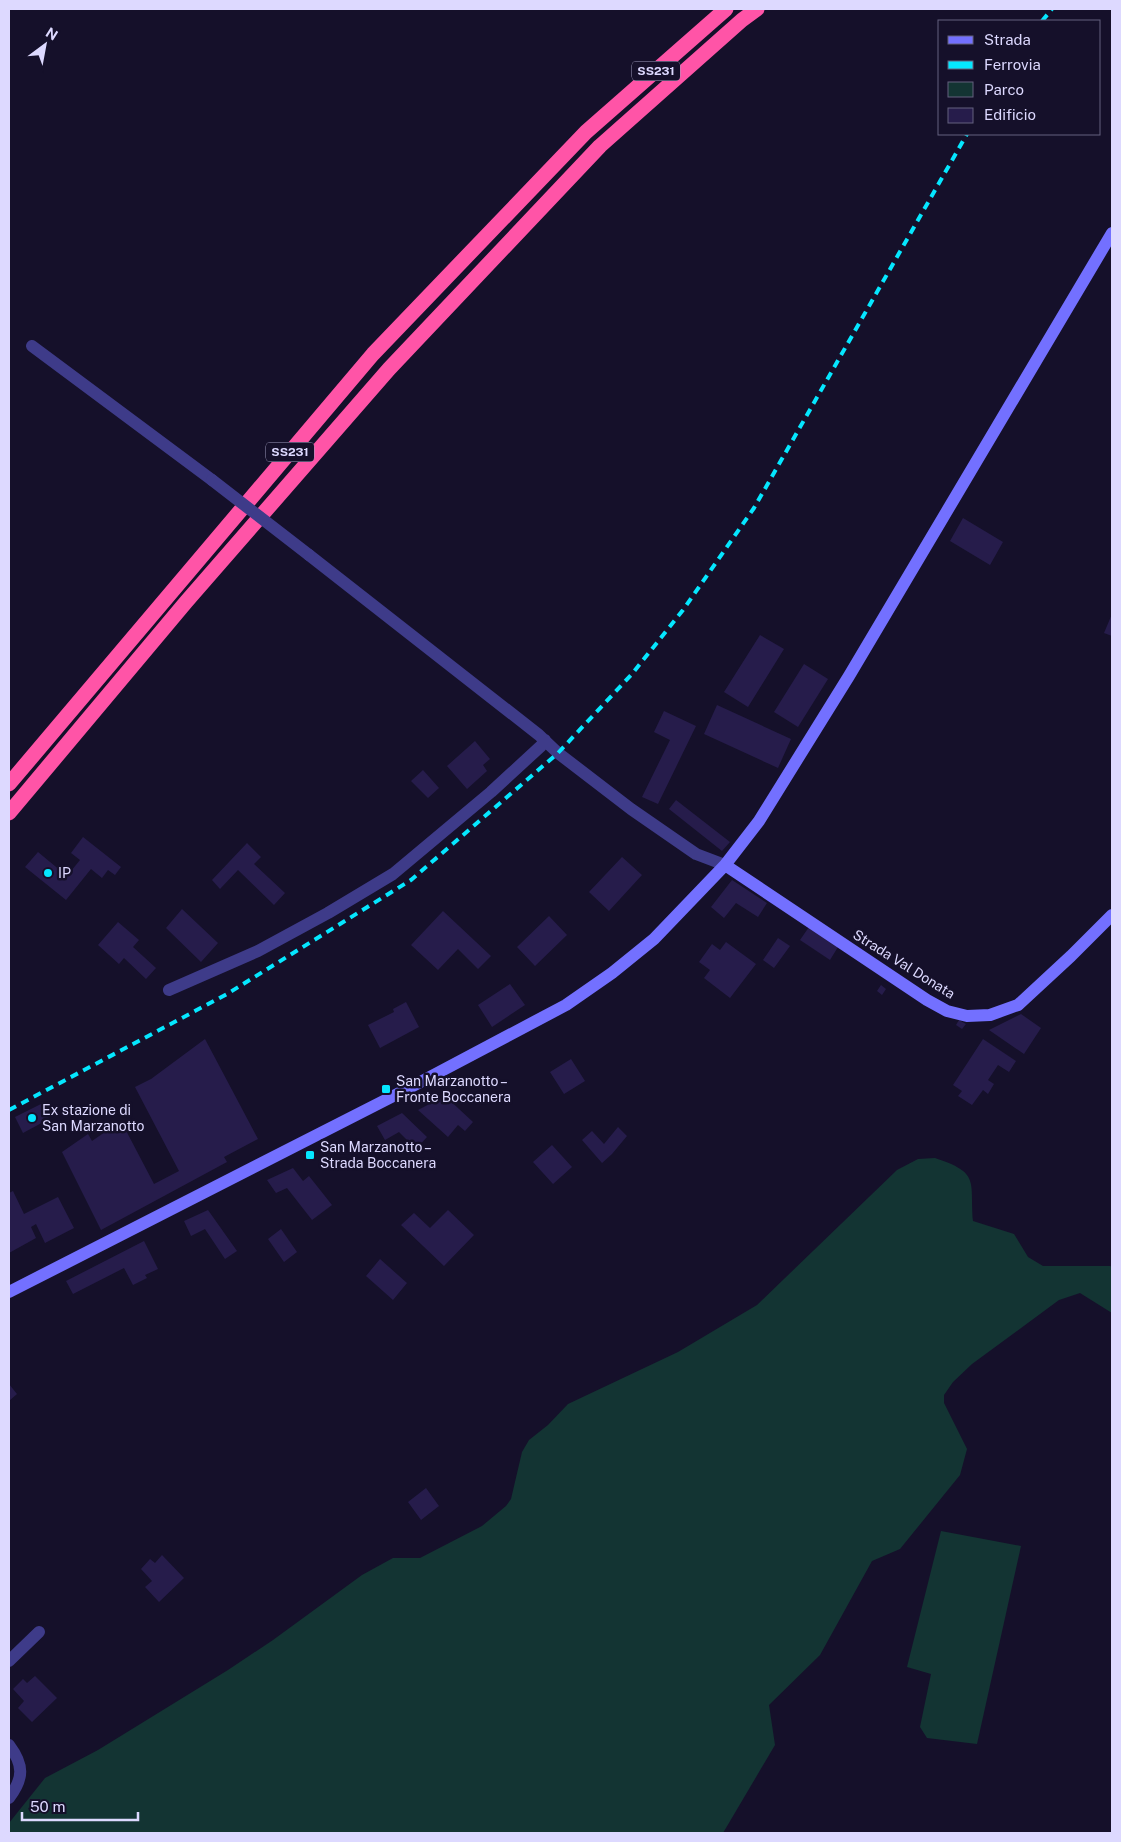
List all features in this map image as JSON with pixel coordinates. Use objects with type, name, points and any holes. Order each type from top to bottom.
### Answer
[{"type":"highway","name":"SS231","points":[[9,784],[373,354],[586,132],[726,9]]},
{"type":"highway","name":"SS231","points":[[9,813],[186,602],[389,369],[600,146],[742,20],[757,9]]},
{"type":"main road","points":[[9,1292],[566,1006],[612,973],[654,939],[725,865],[759,821],[807,745],[1112,234]]},
{"type":"main road","name":"Strada Val Donata","points":[[725,865],[927,1000],[946,1011],[968,1016],[990,1016],[1018,1005],[1112,915]]},
{"type":"street","points":[[32,346],[212,480],[544,740],[558,753],[647,820],[696,854],[725,865]]},
{"type":"street","points":[[169,990],[258,951],[328,913],[393,874],[491,792],[541,746],[544,740]]},
{"type":"street","points":[[9,1661],[39,1632]]},
{"type":"street","points":[[9,1745],[18,1759],[21,1772],[18,1784],[9,1798]]},
{"type":"green space","points":[[935,1158],[960,1168],[970,1180],[973,1221],[1014,1234],[1028,1257],[1043,1266],[1112,1267],[1112,1313],[1080,1293],[1059,1300],[972,1364],[953,1382],[944,1395],[944,1403],[967,1449],[960,1475],[900,1549],[872,1561],[820,1655],[769,1705],[775,1745],[723,1833],[9,1833],[9,1823],[45,1778],[98,1750],[228,1670],[273,1640],[362,1575],[393,1558],[420,1558],[482,1526],[506,1506],[511,1499],[522,1452],[529,1440],[548,1425],[568,1404],[678,1352],[757,1305],[897,1170],[918,1159]]},
{"type":"green space","points":[[941,1531],[1021,1546],[977,1744],[927,1738],[920,1727],[931,1674],[907,1667]]},
{"type":"building","points":[[963,518],[1003,542],[990,565],[950,541]]},
{"type":"building","points":[[1112,614],[1112,636],[1104,633]]},
{"type":"building","points":[[760,635],[784,649],[748,707],[724,692]]},
{"type":"building","points":[[804,664],[828,679],[798,727],[774,712]]},
{"type":"building","points":[[717,705],[791,739],[778,768],[704,734]]},
{"type":"building","points":[[664,711],[696,726],[658,804],[642,797],[670,740],[654,732]]},
{"type":"building","points":[[475,741],[490,759],[483,765],[487,771],[467,789],[447,766]]},
{"type":"building","points":[[423,770],[439,788],[428,798],[411,781]]},
{"type":"building","points":[[676,800],[730,842],[722,851],[669,809]]},
{"type":"building","points":[[83,837],[121,867],[115,875],[108,870],[102,878],[91,869],[66,900],[25,867],[38,852],[67,876],[80,860],[71,853]]},
{"type":"building","points":[[247,843],[261,857],[254,864],[285,893],[274,905],[238,870],[220,889],[212,880]]},
{"type":"building","points":[[622,857],[642,875],[609,911],[589,892]]},
{"type":"building","points":[[732,880],[767,903],[758,917],[736,903],[724,918],[711,907]]},
{"type":"building","points":[[182,909],[218,943],[201,962],[166,928]]},
{"type":"building","points":[[443,911],[491,956],[478,969],[458,949],[438,970],[411,945]]},
{"type":"building","points":[[549,916],[567,935],[535,966],[517,947]]},
{"type":"building","points":[[118,922],[139,940],[133,947],[156,968],[146,979],[124,958],[119,964],[98,945]]},
{"type":"building","points":[[809,927],[838,947],[830,960],[800,940]]},
{"type":"building","points":[[778,938],[790,946],[774,968],[763,960]]},
{"type":"building","points":[[726,942],[756,964],[730,998],[704,978],[710,970],[699,962],[712,944],[720,950]]},
{"type":"building","points":[[510,984],[525,1005],[492,1027],[478,1005]]},
{"type":"building","points":[[881,985],[886,989],[882,995],[877,991]]},
{"type":"building","points":[[406,1002],[419,1027],[380,1048],[368,1025],[394,1012],[393,1009]]},
{"type":"building","points":[[1021,1014],[1041,1028],[1024,1054],[989,1030]]},
{"type":"building","points":[[959,1020],[966,1024],[962,1029],[956,1025]]},
{"type":"building","points":[[205,1039],[258,1139],[224,1157],[227,1162],[101,1230],[62,1152],[88,1134],[92,1141],[121,1121],[154,1184],[179,1171],[135,1087],[151,1079]]},
{"type":"building","points":[[983,1039],[1016,1061],[1009,1072],[998,1065],[988,1080],[994,1084],[988,1094],[983,1090],[972,1105],[958,1096],[962,1091],[953,1085]]},
{"type":"building","points":[[571,1059],[585,1081],[564,1094],[550,1072]]},
{"type":"building","points":[[445,1096],[473,1122],[465,1131],[458,1125],[448,1137],[418,1110]]},
{"type":"building","name":"Ex stazione di San Marzanotto","points":[[41,1104],[49,1119],[23,1133],[15,1117]]},
{"type":"building","points":[[402,1113],[427,1137],[416,1149],[399,1132],[385,1140],[377,1126]]},
{"type":"building","points":[[618,1127],[627,1136],[602,1163],[582,1140],[592,1131],[604,1144]]},
{"type":"building","points":[[552,1145],[572,1167],[553,1184],[533,1162]]},
{"type":"building","points":[[293,1168],[303,1181],[309,1176],[332,1205],[312,1220],[287,1188],[276,1193],[267,1180]]},
{"type":"building","points":[[13,1191],[24,1214],[58,1197],[74,1228],[45,1243],[36,1224],[31,1227],[36,1238],[9,1253],[9,1193]]},
{"type":"building","points":[[208,1210],[237,1251],[225,1259],[205,1229],[191,1236],[184,1221]]},
{"type":"building","points":[[448,1210],[474,1235],[444,1266],[401,1225],[414,1213],[430,1228]]},
{"type":"building","points":[[281,1229],[297,1252],[284,1262],[268,1239]]},
{"type":"building","points":[[144,1241],[158,1269],[145,1275],[147,1278],[133,1285],[124,1268],[73,1294],[66,1281]]},
{"type":"building","points":[[380,1259],[407,1283],[393,1300],[366,1276]]},
{"type":"building","points":[[9,1384],[17,1394],[9,1401]]},
{"type":"building","points":[[426,1488],[439,1506],[421,1520],[408,1502]]},
{"type":"building","points":[[162,1555],[184,1578],[159,1602],[145,1587],[152,1581],[141,1569],[150,1559],[155,1563]]},
{"type":"building","points":[[35,1676],[57,1698],[32,1722],[18,1708],[24,1701],[13,1689],[23,1679],[27,1683]]},
{"type":"railway","points":[[1043,20],[1052,9]]},
{"type":"railway","points":[[9,1110],[227,994],[411,880],[558,753],[632,674],[683,610],[754,508],[966,135]]},
{"type":"place","name":"IP","points":[[48,873]]},
{"type":"place","name":"San Marzanotto – Fronte Boccanera","points":[[386,1089]]},
{"type":"place","name":"Ex stazione di San Marzanotto","points":[[32,1118]]},
{"type":"place","name":"San Marzanotto – Strada Boccanera","points":[[310,1155]]}]
